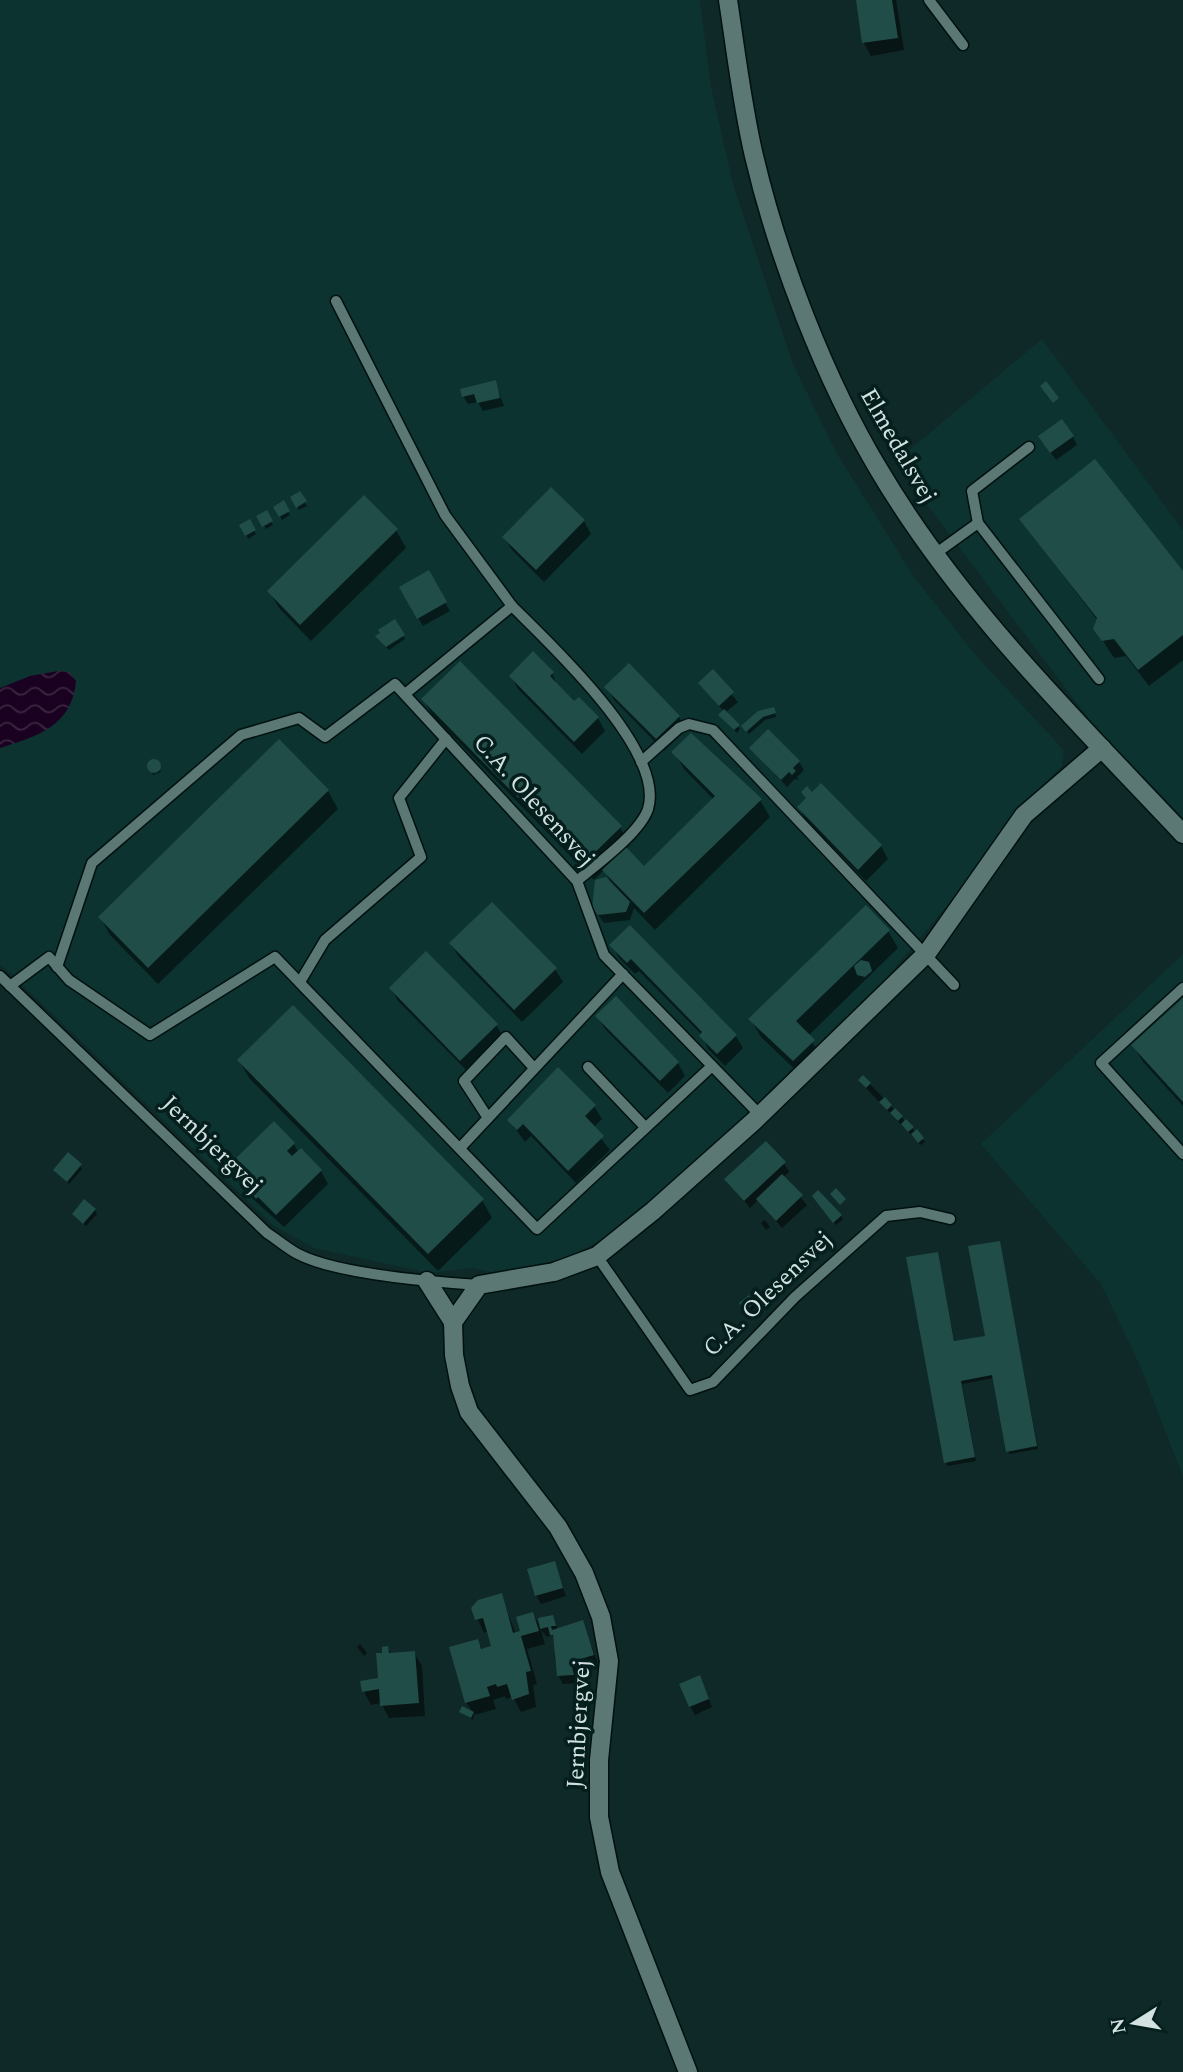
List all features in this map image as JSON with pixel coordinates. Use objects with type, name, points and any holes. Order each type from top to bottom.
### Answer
[{"type":"street","name":"Elmedalsvej","points":[[728,0],[754,156],[786,262],[830,374],[878,470],[935,554],[996,634],[1183,834]]},
{"type":"street","points":[[426,1281],[453,1322],[479,1285],[554,1272],[597,1256],[653,1211],[760,1115],[927,953],[1024,815],[1102,748]]},
{"type":"street","name":"Jernbjergvej","points":[[453,1322],[454,1355],[469,1412],[558,1527],[584,1573],[601,1617],[610,1661],[599,1760],[599,1816],[610,1872],[688,2072]]},
{"type":"lane","points":[[929,0],[963,46]]},
{"type":"lane","points":[[336,301],[445,515],[512,606],[606,704],[641,762],[650,792],[648,810],[631,833],[577,881]]},
{"type":"lane","points":[[1028,447],[972,491],[978,523],[1099,679]]},
{"type":"lane","points":[[935,554],[978,523]]},
{"type":"lane","points":[[405,694],[512,606]]},
{"type":"lane","name":"C.A. Olesensvej","points":[[57,967],[92,863],[241,735],[299,718],[324,737],[395,684],[577,881],[604,955],[760,1115]]},
{"type":"lane","points":[[641,762],[679,728],[690,724],[713,730],[927,953],[954,985]]},
{"type":"lane","points":[[300,982],[325,940],[421,857],[399,798],[446,739]]},
{"type":"lane","points":[[10,985],[48,957],[69,980],[150,1035],[275,957],[537,1229],[712,1066]]},
{"type":"lane","points":[[460,1148],[623,974]]},
{"type":"lane","name":"Jernbjergvej","points":[[0,976],[267,1233],[300,1255],[328,1264],[426,1281],[479,1285]]},
{"type":"lane","points":[[1183,988],[1101,1063],[1183,1154]]},
{"type":"lane","points":[[488,1118],[464,1081],[506,1037],[534,1069]]},
{"type":"lane","points":[[588,1067],[645,1127]]},
{"type":"lane","name":"C.A. Olesensvej","points":[[597,1256],[690,1390],[713,1382],[795,1297],[886,1216],[920,1212],[950,1219]]},
{"type":"shaded area","points":[[0,0],[700,0],[711,87],[733,184],[793,364],[836,452],[914,577],[978,658],[1064,750],[1062,766],[1011,818],[962,888],[878,988],[753,1111],[659,1194],[603,1239],[569,1257],[500,1274],[472,1268],[429,1273],[314,1248],[274,1226],[0,964]]},
{"type":"shaded area","points":[[1042,339],[1183,530],[1183,844],[895,462]]},
{"type":"shaded area","points":[[1183,954],[1183,1477],[1141,1368],[1101,1284],[981,1144]]},
{"type":"water","points":[[58,671],[69,672],[76,681],[68,709],[51,727],[0,748],[0,688],[30,676]]},
{"type":"building","points":[[856,0],[892,0],[898,38],[862,43]]},
{"type":"building","points":[[496,380],[500,398],[477,403],[474,394],[462,397],[460,389]]},
{"type":"building","points":[[1046,381],[1059,398],[1053,403],[1040,386]]},
{"type":"building","points":[[1062,419],[1074,436],[1050,453],[1038,436]]},
{"type":"building","points":[[1095,459],[1183,571],[1183,635],[1138,670],[1114,639],[1102,641],[1093,629],[1097,618],[1019,519]]},
{"type":"building","points":[[551,487],[585,520],[536,570],[502,537]]},
{"type":"building","points":[[300,491],[307,501],[296,508],[290,497]]},
{"type":"building","points":[[364,495],[398,529],[300,625],[267,591]]},
{"type":"building","points":[[284,500],[290,511],[279,517],[273,507]]},
{"type":"building","points":[[267,510],[273,521],[262,527],[256,516]]},
{"type":"building","points":[[250,519],[256,530],[245,536],[239,525]]},
{"type":"building","points":[[429,570],[447,602],[417,619],[399,587]]},
{"type":"building","points":[[395,619],[405,635],[386,647],[375,636],[380,633],[378,630]]},
{"type":"building","points":[[533,651],[554,672],[550,676],[574,701],[579,697],[599,717],[574,742],[509,676]]},
{"type":"building","points":[[460,661],[622,826],[583,864],[421,699]]},
{"type":"building","points":[[629,663],[680,716],[656,739],[604,687]]},
{"type":"building","points":[[713,669],[734,692],[719,706],[698,683]]},
{"type":"building","points":[[774,707],[776,713],[763,717],[746,732],[741,726],[758,711]]},
{"type":"building","points":[[724,709],[740,725],[734,730],[718,715]]},
{"type":"building","points":[[768,729],[800,761],[793,768],[796,771],[792,775],[789,772],[781,780],[749,748]]},
{"type":"building","points":[[691,733],[762,799],[644,913],[602,870],[626,847],[644,866],[715,796],[671,752]]},
{"type":"building","points":[[279,739],[329,790],[148,968],[98,917]]},
{"type":"building","points":[[154,759],[159,761],[159,771],[154,773],[149,771],[147,766],[149,761]]},
{"type":"building","points":[[821,783],[882,845],[858,870],[797,807],[806,798],[801,792],[807,786],[812,792]]},
{"type":"building","points":[[606,877],[630,902],[626,912],[598,915],[592,908],[595,880]]},
{"type":"building","points":[[492,902],[557,968],[514,1010],[449,943]]},
{"type":"building","points":[[866,905],[890,930],[796,1021],[815,1040],[793,1061],[748,1019]]},
{"type":"building","points":[[630,925],[737,1035],[717,1054],[699,1036],[702,1032],[631,959],[627,963],[609,945]]},
{"type":"building","points":[[426,951],[498,1024],[460,1061],[389,988]]},
{"type":"building","points":[[861,960],[869,962],[872,971],[865,977],[857,975],[854,966]]},
{"type":"building","points":[[616,996],[679,1062],[660,1081],[595,1016]]},
{"type":"building","points":[[1183,998],[1183,1102],[1131,1045]]},
{"type":"building","points":[[293,1005],[484,1199],[428,1254],[237,1060]]},
{"type":"building","points":[[558,1067],[596,1105],[585,1116],[604,1136],[568,1171],[523,1124],[517,1130],[507,1120]]},
{"type":"building","points":[[863,1075],[871,1083],[866,1088],[858,1080]]},
{"type":"building","points":[[885,1097],[892,1105],[887,1110],[879,1102]]},
{"type":"building","points":[[895,1108],[903,1116],[898,1121],[890,1113]]},
{"type":"building","points":[[906,1119],[914,1127],[908,1132],[901,1124]]},
{"type":"building","points":[[274,1121],[295,1143],[287,1151],[292,1156],[301,1148],[322,1170],[276,1215],[258,1197],[256,1199],[228,1166]]},
{"type":"building","points":[[917,1129],[924,1138],[918,1143],[911,1134]]},
{"type":"building","points":[[766,1141],[786,1162],[744,1201],[724,1179]]},
{"type":"building","points":[[68,1152],[82,1164],[67,1182],[53,1170]]},
{"type":"building","points":[[782,1174],[803,1195],[776,1221],[756,1199]]},
{"type":"building","points":[[836,1188],[846,1199],[840,1205],[830,1194]]},
{"type":"building","points":[[818,1190],[842,1215],[833,1223],[812,1196]]},
{"type":"building","points":[[84,1199],[96,1209],[83,1224],[72,1214]]},
{"type":"building","points":[[1000,1241],[1037,1446],[1006,1452],[992,1375],[961,1381],[975,1457],[944,1463],[906,1257],[938,1252],[954,1341],[985,1336],[968,1246]]},
{"type":"building","points":[[749,1295],[755,1302],[746,1311],[739,1303]]},
{"type":"building","points":[[555,1561],[563,1588],[535,1596],[527,1569]]},
{"type":"building","points":[[502,1593],[513,1633],[520,1631],[516,1617],[533,1612],[539,1631],[521,1636],[531,1671],[526,1672],[529,1694],[512,1700],[507,1684],[497,1687],[496,1684],[487,1687],[490,1696],[465,1703],[449,1647],[478,1639],[481,1649],[491,1646],[483,1618],[475,1620],[471,1608],[478,1600]]},
{"type":"building","points":[[553,1615],[556,1626],[551,1626],[552,1630],[583,1620],[594,1655],[571,1662],[574,1675],[557,1676],[553,1635],[550,1635],[548,1627],[540,1629],[538,1618]]},
{"type":"building","points":[[388,1646],[389,1653],[415,1651],[419,1703],[380,1706],[379,1689],[362,1692],[360,1681],[378,1678],[376,1653],[382,1653],[382,1647]]},
{"type":"building","points":[[700,1675],[709,1699],[689,1707],[679,1684]]},
{"type":"building","points":[[462,1706],[474,1712],[471,1718],[459,1712]]}]
